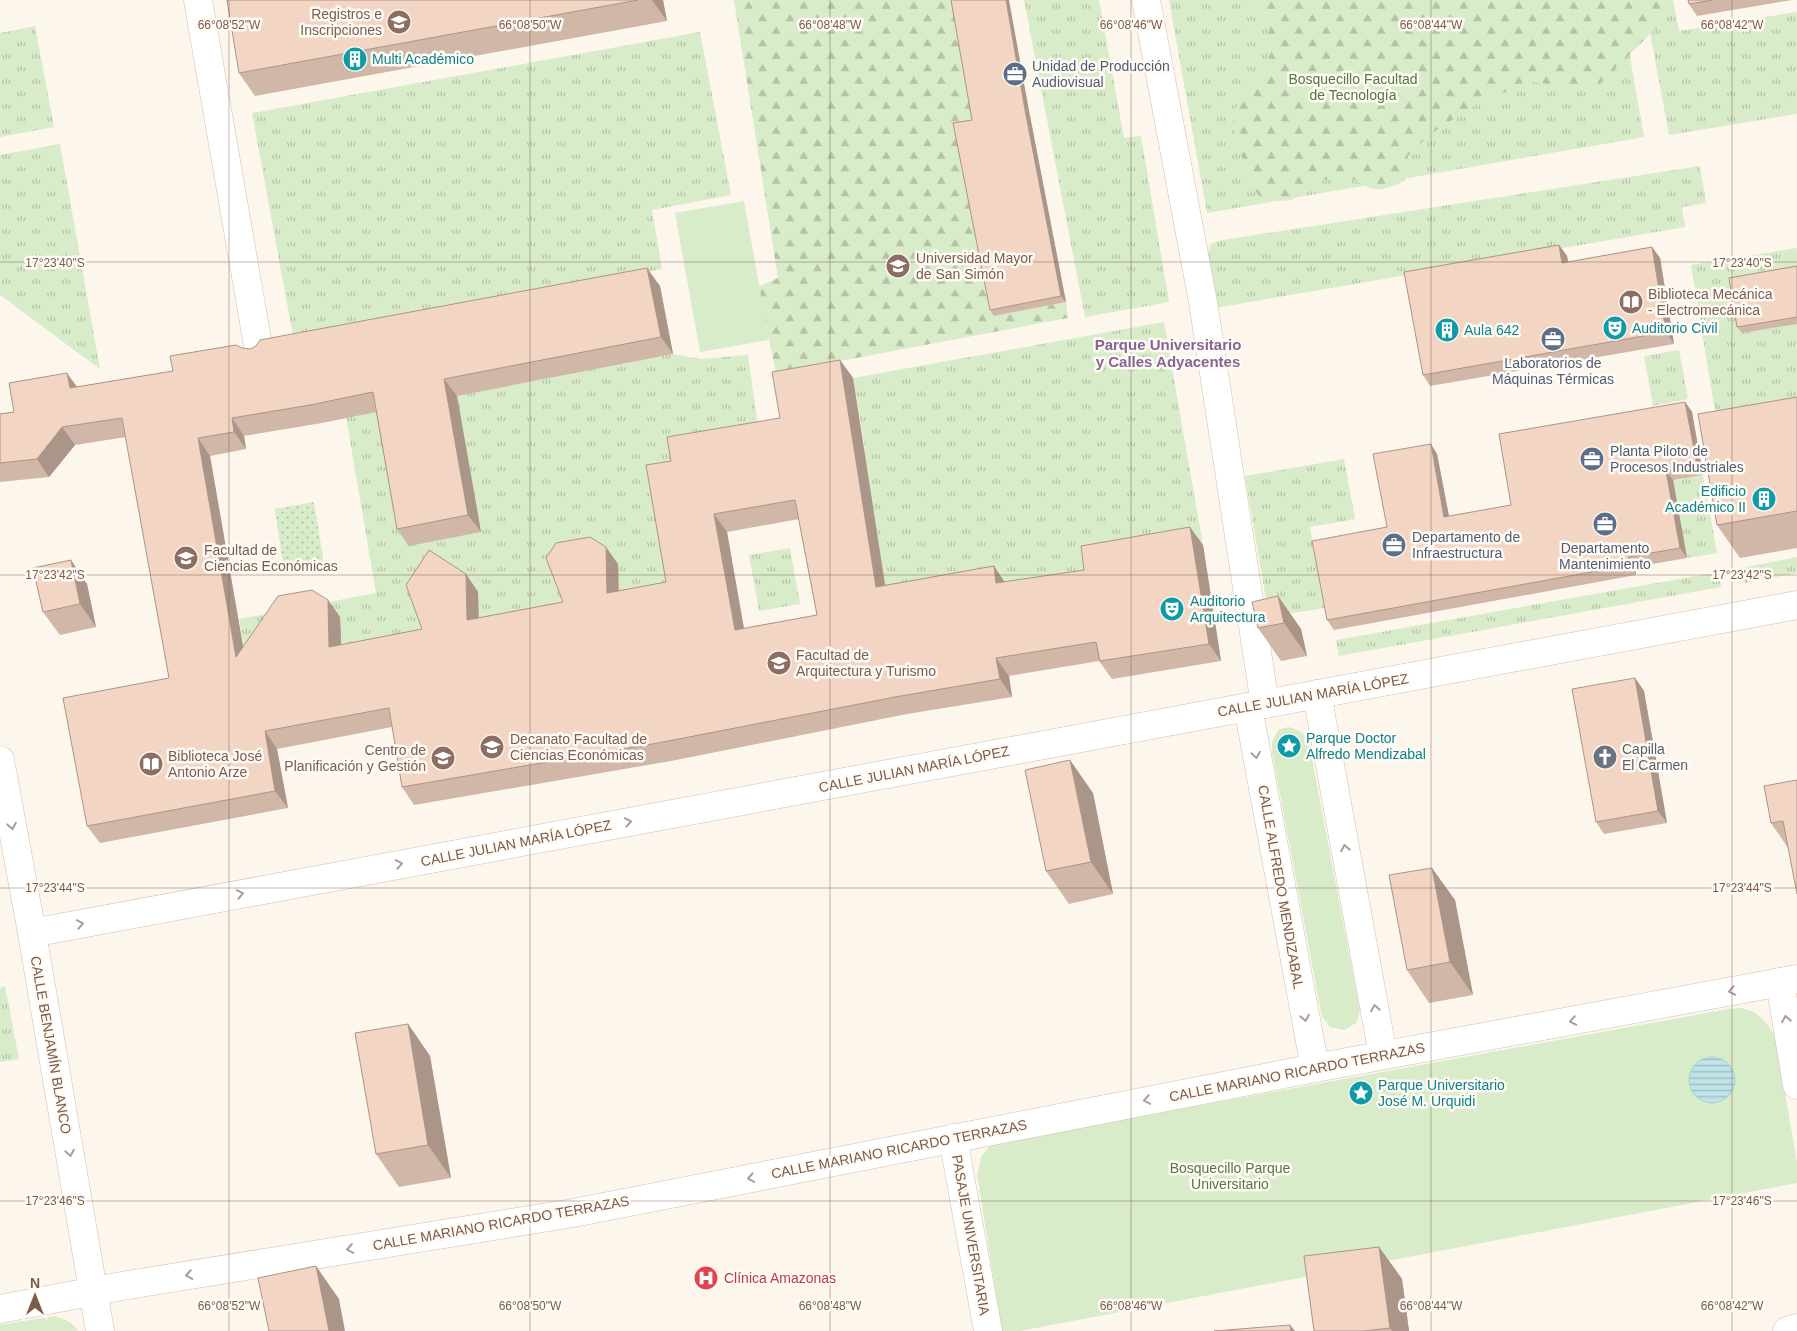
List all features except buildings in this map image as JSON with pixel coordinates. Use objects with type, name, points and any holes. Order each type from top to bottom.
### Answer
[{"type":"street","points":[[198,0],[258,351]]},
{"type":"street","name":"CALLE ALFREDO MENDIZABAL","points":[[1146,0],[1203,302],[1256,705],[1315,1068]]},
{"type":"street","name":"CALLE JULIAN MARÍA LÓPEZ","points":[[32,933],[1797,606]]},
{"type":"street","points":[[1317,694],[1383,1056]]},
{"type":"street","name":"CALLE BENJAMÍN BLANCO","points":[[0,760],[32,933],[100,1331]]},
{"type":"street","points":[[1789,981],[1797,1085]]},
{"type":"street","name":"CALLE MARIANO RICARDO TERRAZAS","points":[[0,1310],[94,1292],[573,1213],[1315,1068],[1789,981]]},
{"type":"street","name":"PASAJE UNIVERSITARIA","points":[[953,1138],[988,1331]]},
{"type":"street","points":[[1787,1331],[1797,1328]]},
{"type":"green space","points":[[734,0],[954,0],[977,126],[994,316],[1066,302],[1068,318],[776,373],[758,287],[778,278]]},
{"type":"green space","points":[[1024,0],[1099,0],[1124,138],[1141,136],[1169,302],[1085,317]]},
{"type":"green space","name":"Bosquecillo Facultad de Tecnología","points":[[1169,0],[1620,0],[1644,137],[1207,213]]},
{"type":"green space","name":"Bosquecillo Facultad de Tecnología","points":[[1240,0],[1662,0],[1663,6],[1659,25],[1594,90],[1533,82],[1482,101],[1430,134],[1408,156],[1406,180],[1396,185],[1374,189],[1345,174],[1317,182],[1291,200],[1264,202],[1248,182],[1233,121],[1238,100],[1264,78],[1271,53],[1269,27],[1254,5]]},
{"type":"green space","points":[[1644,0],[1673,0],[1679,31],[1797,12],[1797,114],[1669,135]]},
{"type":"green space","points":[[35,26],[54,127],[0,137],[0,33]]},
{"type":"green space","points":[[700,32],[731,195],[652,210],[662,269],[293,336],[252,113]]},
{"type":"green space","points":[[60,144],[100,369],[0,295],[0,155]]},
{"type":"green space","points":[[1700,166],[1706,203],[1682,207],[1685,227],[1215,308],[1207,255],[1211,244],[1223,240]]},
{"type":"green space","points":[[744,201],[769,340],[700,352],[675,213]]},
{"type":"green space","points":[[1797,248],[1797,416],[1718,429],[1691,265]]},
{"type":"green space","points":[[1164,322],[1203,545],[1093,563],[1094,571],[888,604],[796,460],[865,448],[853,378]]},
{"type":"green space","points":[[1679,350],[1688,399],[1653,406],[1644,356]]},
{"type":"green space","points":[[673,354],[700,359],[748,355],[760,441],[679,600],[250,683],[239,619],[376,593],[346,417]]},
{"type":"green space","points":[[1344,459],[1355,519],[1310,527],[1324,608],[1269,617],[1245,476]]},
{"type":"green space","points":[[1703,475],[1717,553],[1687,558],[1673,480]]},
{"type":"green space","points":[[314,502],[324,564],[284,571],[275,509]]},
{"type":"green space","points":[[790,548],[800,604],[759,611],[749,555]]},
{"type":"green space","points":[[1797,557],[1797,573],[1744,583],[1741,568]]},
{"type":"green space","points":[[1719,572],[1721,587],[1339,656],[1336,640]]},
{"type":"green space","points":[[1288,727],[1301,732],[1306,736],[1309,743],[1360,1011],[1356,1023],[1344,1030],[1330,1027],[1322,1017],[1272,752],[1272,742],[1278,730]]},
{"type":"green space","points":[[5,986],[19,1059],[0,1062],[0,988]]},
{"type":"green space","name":"Bosquecillo Parque Universitario","points":[[1742,1008],[1754,1012],[1762,1018],[1775,1036],[1797,1162],[1797,1183],[1020,1331],[1002,1331],[977,1174],[982,1155],[993,1143]]},
{"type":"green space","points":[[54,1316],[68,1321],[78,1331],[0,1331],[0,1325]]},
{"type":"water","points":[[1712,1057],[1725,1061],[1731,1067],[1735,1080],[1731,1093],[1725,1099],[1712,1103],[1699,1099],[1693,1093],[1689,1080],[1693,1067],[1699,1061]]},
{"type":"place","name":"Registros e Inscripciones","points":[[399,22]]},
{"type":"place","name":"Multi Académico","points":[[355,59]]},
{"type":"place","name":"Unidad de Producción Audiovisual","points":[[1015,74]]},
{"type":"place","name":"Universidad Mayor de San Simón","points":[[898,266]]},
{"type":"place","name":"Biblioteca Mecánica - Electromecánica","points":[[1631,302]]},
{"type":"place","name":"Auditorio Civil","points":[[1615,328]]},
{"type":"place","name":"Aula 642","points":[[1447,330]]},
{"type":"place","name":"Laboratorios de Máquinas Térmicas","points":[[1553,339]]},
{"type":"place","name":"Planta Piloto de Procesos Industriales","points":[[1592,459]]},
{"type":"place","name":"Edificio Académico II","points":[[1764,499]]},
{"type":"place","name":"Departamento Mantenimiento","points":[[1605,524]]},
{"type":"place","name":"Departamento de Infraestructura","points":[[1394,545]]},
{"type":"place","name":"Facultad de Ciencias Económicas","points":[[186,558]]},
{"type":"place","name":"Auditorio Arquitectura","points":[[1172,609]]},
{"type":"place","name":"Facultad de Arquitectura y Turismo","points":[[779,663]]},
{"type":"place","name":"Parque Doctor Alfredo Mendizabal","points":[[1289,746]]},
{"type":"place","name":"Decanato Facultad de Ciencias Económicas","points":[[492,747]]},
{"type":"place","name":"Capilla El Carmen","points":[[1605,757]]},
{"type":"place","name":"Centro de Planificación y Gestión","points":[[443,758]]},
{"type":"place","name":"Biblioteca José Antonio Arze","points":[[151,764]]},
{"type":"place","name":"Parque Universitario José M. Urquidi","points":[[1361,1093]]},
{"type":"place","name":"Clínica Amazonas","points":[[706,1278]]},
{"type":"district","name":"Parque Universitario y Calles Adyacentes","points":[[1168,354]]}]
